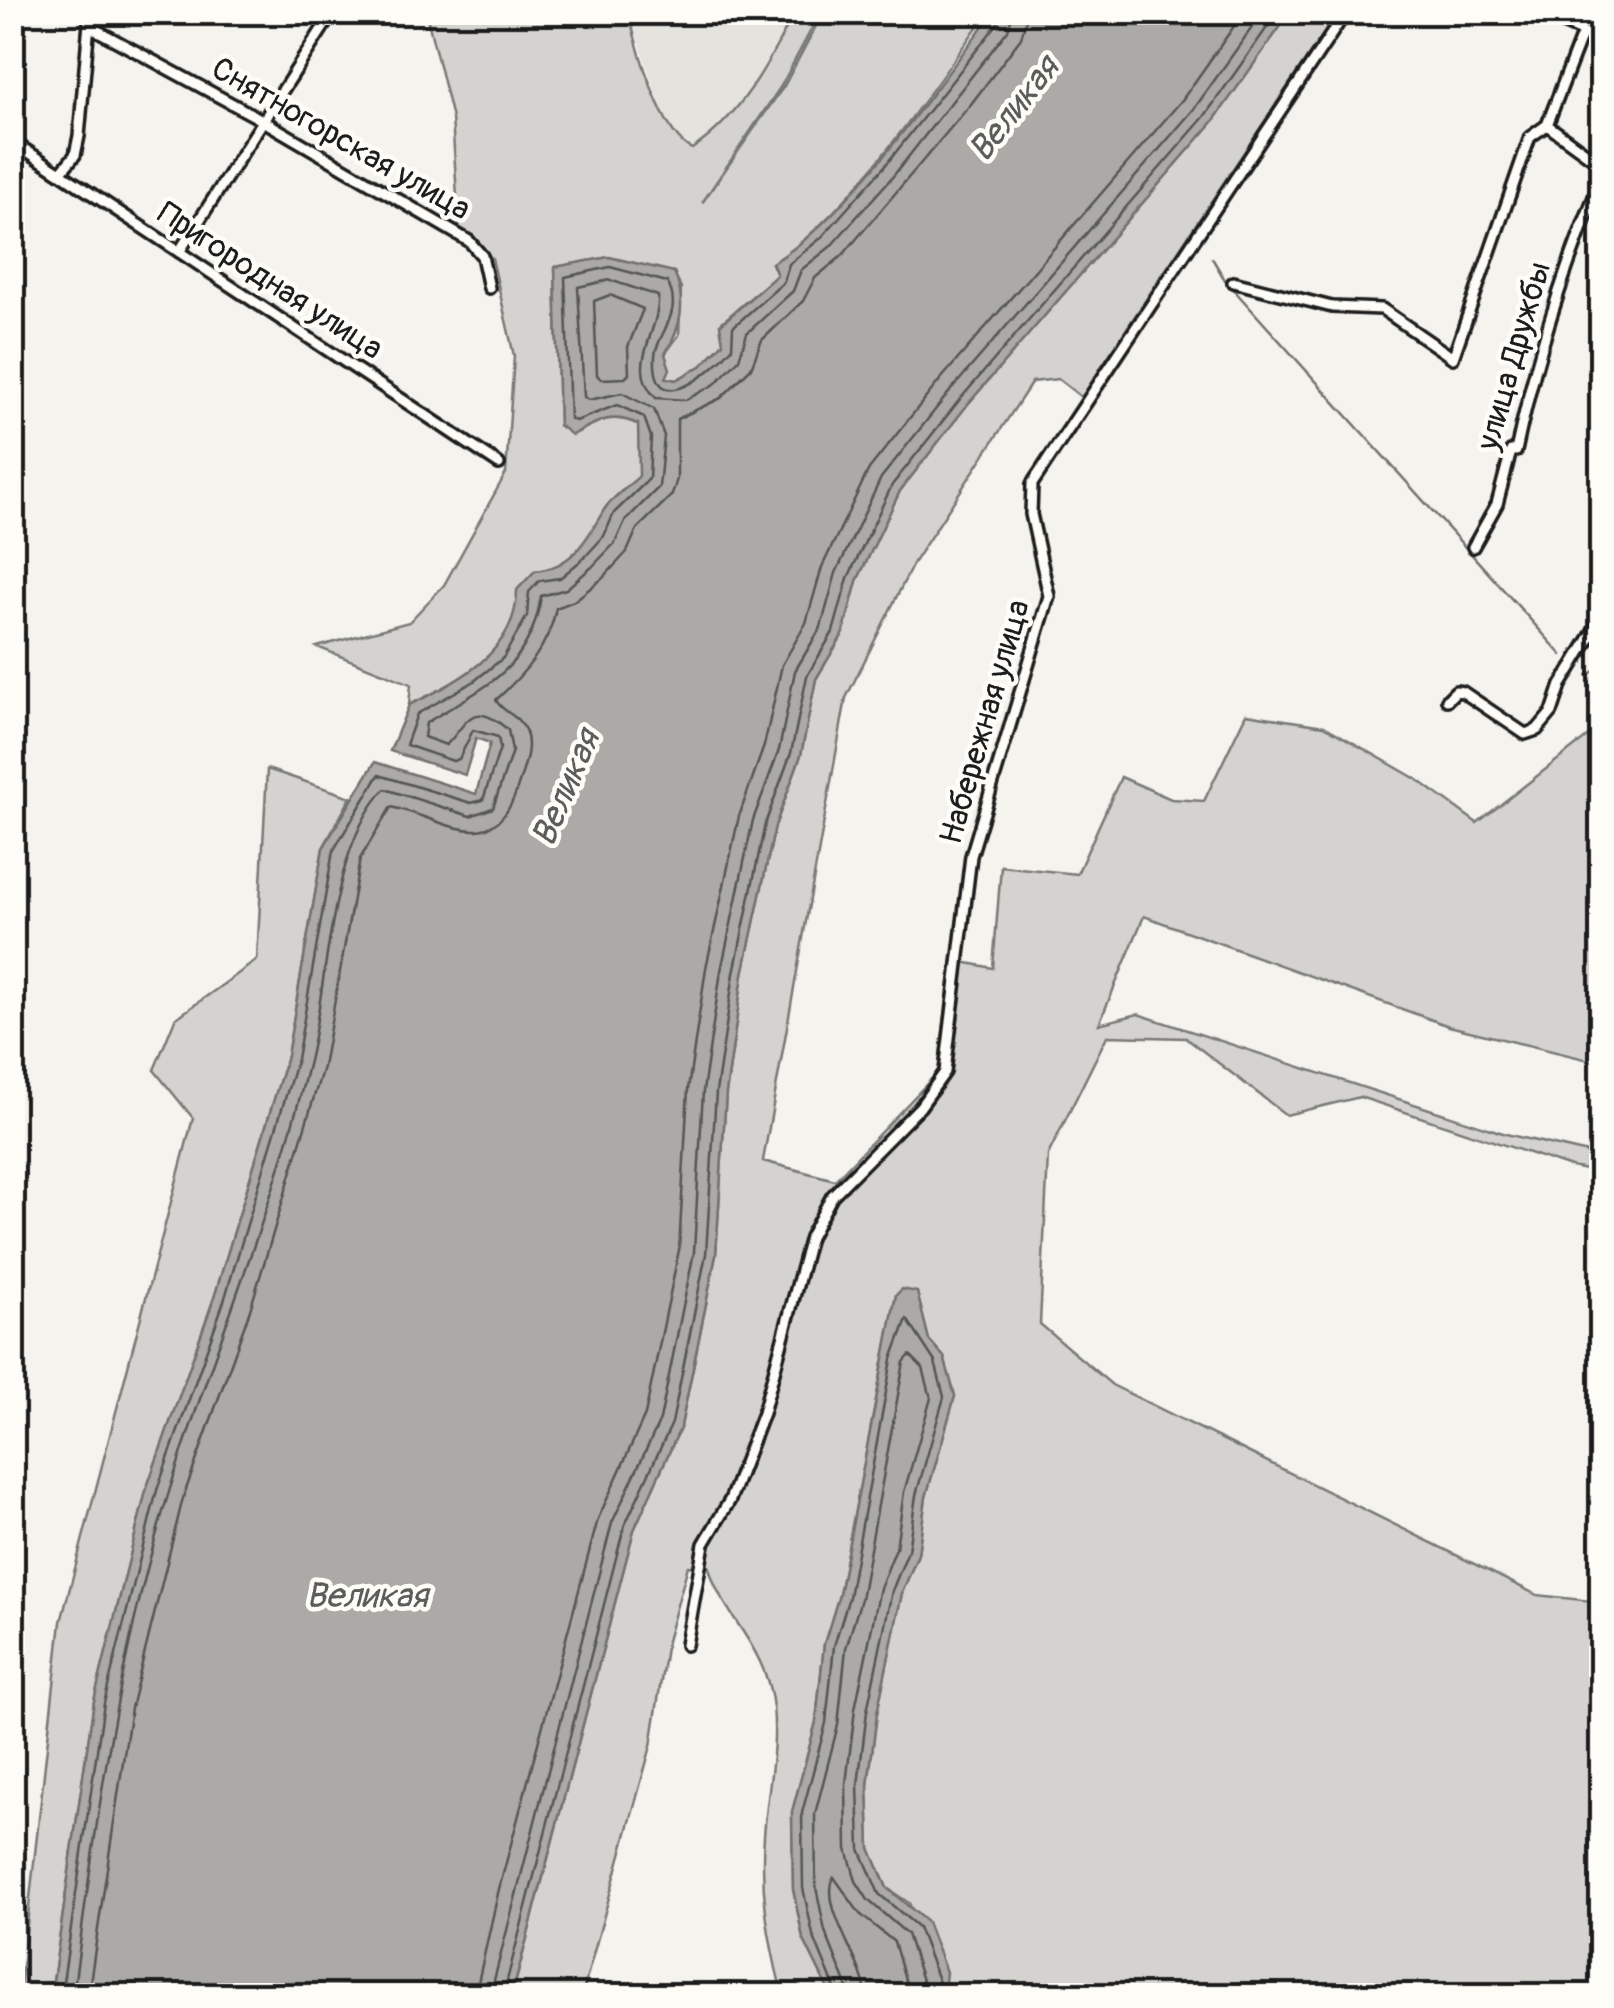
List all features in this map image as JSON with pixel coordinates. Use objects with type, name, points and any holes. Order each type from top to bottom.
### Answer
[{"type":"street","points":[[61,172],[75,155],[79,136],[90,12]]},
{"type":"street","points":[[179,252],[332,12]]},
{"type":"street","name":"Набережная улица","points":[[686,1644],[704,1544],[730,1500],[762,1413],[810,1237],[832,1196],[920,1107],[945,1072],[971,856],[1049,596],[1030,514],[1032,484],[1346,12]]},
{"type":"street","points":[[1233,282],[1332,307],[1382,310],[1453,358],[1530,137],[1547,126],[1582,32],[1538,12]]},
{"type":"street","name":"Снятногорская улица","points":[[89,26],[262,120],[469,241],[482,256],[489,288]]},
{"type":"street","points":[[1547,126],[1602,166]]},
{"type":"street","name":"Пригородная улица","points":[[12,142],[499,464]]},
{"type":"street","name":"улица Дружбы","points":[[1473,546],[1498,504],[1569,256],[1602,178]]},
{"type":"street","points":[[1447,700],[1456,691],[1463,692],[1515,729],[1525,734],[1537,730],[1552,712],[1561,685],[1602,617]]},
{"type":"shaded area","points":[[426,13],[629,13],[661,109],[670,127],[692,149],[739,105],[794,13],[820,13],[781,86],[702,203],[784,86],[823,13],[987,13],[859,184],[830,216],[772,263],[777,275],[720,324],[724,342],[701,366],[676,380],[666,378],[665,354],[679,335],[681,288],[674,272],[609,257],[555,267],[559,425],[573,435],[605,420],[621,419],[639,425],[640,476],[607,505],[577,550],[559,564],[535,571],[518,589],[508,630],[482,662],[409,705],[411,684],[317,647],[409,622],[444,585],[506,473],[514,356],[492,258],[459,228],[452,118]]},
{"type":"shaded area","points":[[629,13],[794,13],[767,67],[740,105],[714,134],[692,149],[679,144],[665,121]]},
{"type":"shaded area","points":[[1290,13],[1342,13],[1310,53],[1101,367],[1085,400],[1058,379],[1032,382],[914,562],[846,698],[763,1161],[835,1180],[938,1072],[952,960],[993,968],[1001,866],[1077,874],[1121,777],[1171,799],[1204,801],[1246,714],[1324,726],[1418,780],[1477,823],[1601,726],[1601,1063],[1449,1026],[1144,916],[1099,1024],[1138,1014],[1506,1134],[1601,1156],[1601,1173],[1571,1167],[1360,1097],[1286,1115],[1186,1038],[1107,1036],[1048,1155],[1040,1324],[1112,1385],[1537,1595],[1601,1602],[1601,1995],[957,1995],[945,1982],[909,1903],[887,1888],[870,1849],[868,1785],[877,1713],[902,1593],[918,1554],[926,1497],[955,1396],[944,1357],[929,1340],[917,1293],[896,1295],[839,1595],[824,1644],[816,1722],[792,1812],[793,1889],[803,1938],[831,1995],[786,1995],[781,1989],[763,1876],[774,1744],[770,1690],[757,1655],[721,1597],[709,1567],[688,1566],[667,1641],[651,1746],[582,1995],[512,1996],[634,1530],[681,1426],[716,1255],[726,1093],[743,974],[775,826],[801,755],[816,679],[843,634],[857,581],[900,491],[968,404],[1212,123]]},
{"type":"shaded area","points":[[267,769],[351,797],[323,848],[287,1056],[214,1298],[147,1487],[94,1701],[51,1995],[19,1996],[61,1622],[193,1118],[154,1070],[175,1019],[257,960]]},
{"type":"water","name":"Великая","points":[[993,12],[1290,13],[1212,123],[968,404],[900,491],[857,581],[843,634],[816,679],[801,755],[775,826],[743,974],[726,1093],[716,1255],[681,1426],[634,1530],[512,1995],[51,1995],[94,1701],[147,1487],[214,1298],[287,1056],[323,848],[375,762],[476,794],[490,743],[476,738],[465,775],[390,751],[409,705],[482,662],[507,630],[517,590],[535,571],[569,558],[607,505],[639,476],[638,424],[605,420],[572,435],[559,425],[555,267],[609,257],[674,272],[680,314],[665,354],[670,369],[666,378],[676,380],[701,366],[723,343],[720,325],[777,275],[772,263],[800,244],[859,185]]},
{"type":"water","points":[[902,1289],[917,1292],[929,1340],[944,1357],[955,1396],[926,1497],[918,1554],[902,1593],[877,1713],[868,1785],[870,1848],[887,1888],[927,1922],[946,1972],[945,1982],[957,1995],[831,1995],[803,1938],[793,1889],[792,1812],[816,1722],[824,1644],[839,1595],[896,1295]]},
{"type":"waterway","points":[[1212,258],[1225,280],[1562,655]]},
{"type":"waterway","points":[[1587,675],[1602,667]]}]
